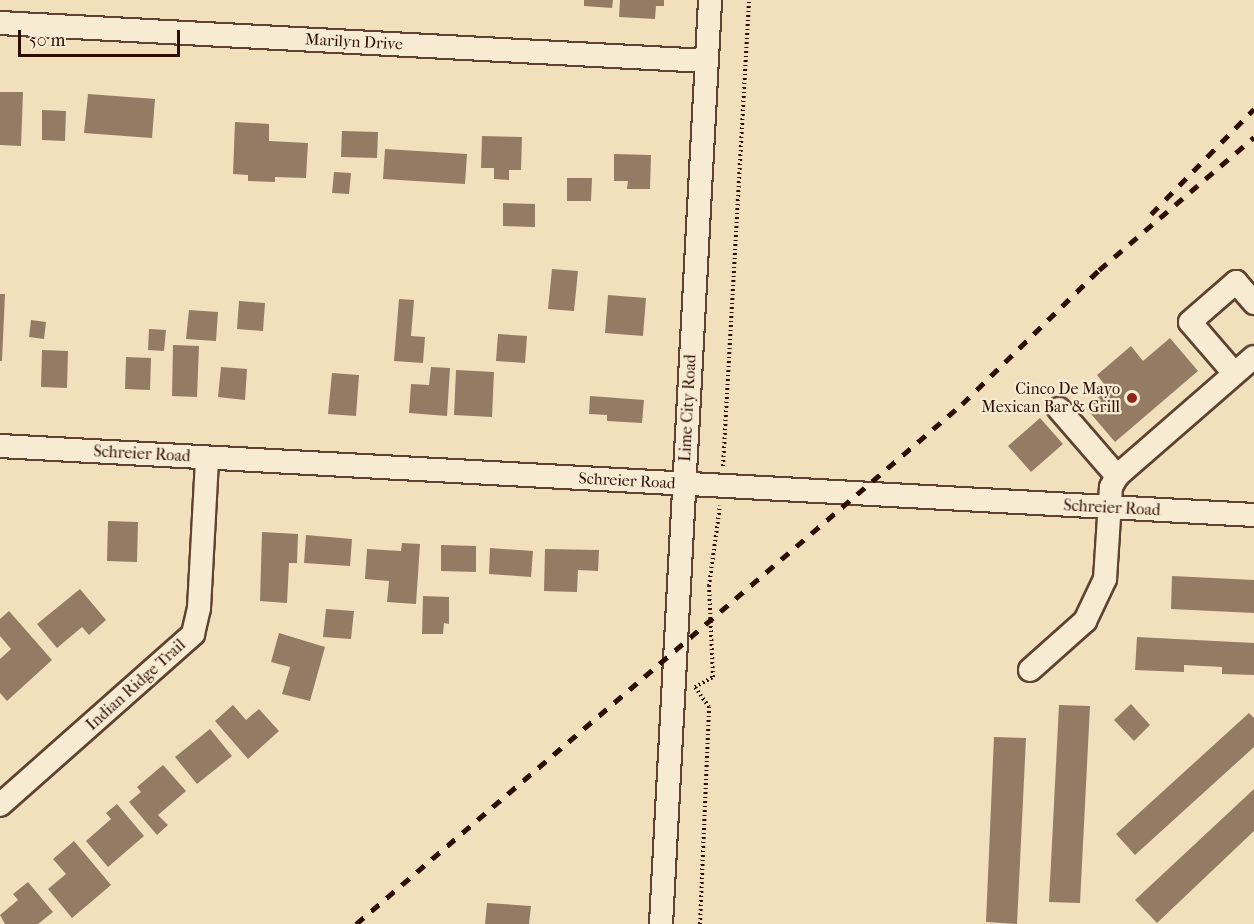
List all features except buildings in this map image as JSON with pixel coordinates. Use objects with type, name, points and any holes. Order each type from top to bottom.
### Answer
[{"type":"street","name":"Lime City Road","points":[[661,924],[710,0]]},
{"type":"street","name":"Marilyn Drive","points":[[0,23],[708,61]]},
{"type":"street","points":[[1234,373],[1190,321],[1236,282],[1254,303]]},
{"type":"street","points":[[1030,670],[1085,621],[1104,579],[1111,487],[1117,476],[1254,357]]},
{"type":"street","points":[[1059,410],[1117,476]]},
{"type":"street","name":"Schreier Road","points":[[0,446],[1254,515]]},
{"type":"street","name":"Indian Ridge Trail","points":[[0,805],[193,634],[199,608],[207,458]]},
{"type":"railway","points":[[1151,214],[1254,109]]},
{"type":"railway","points":[[356,924],[962,404],[1099,270],[1254,137]]},
{"type":"place","name":"Cinco De Mayo Mexican Bar & Grill","points":[[1132,398]]}]
